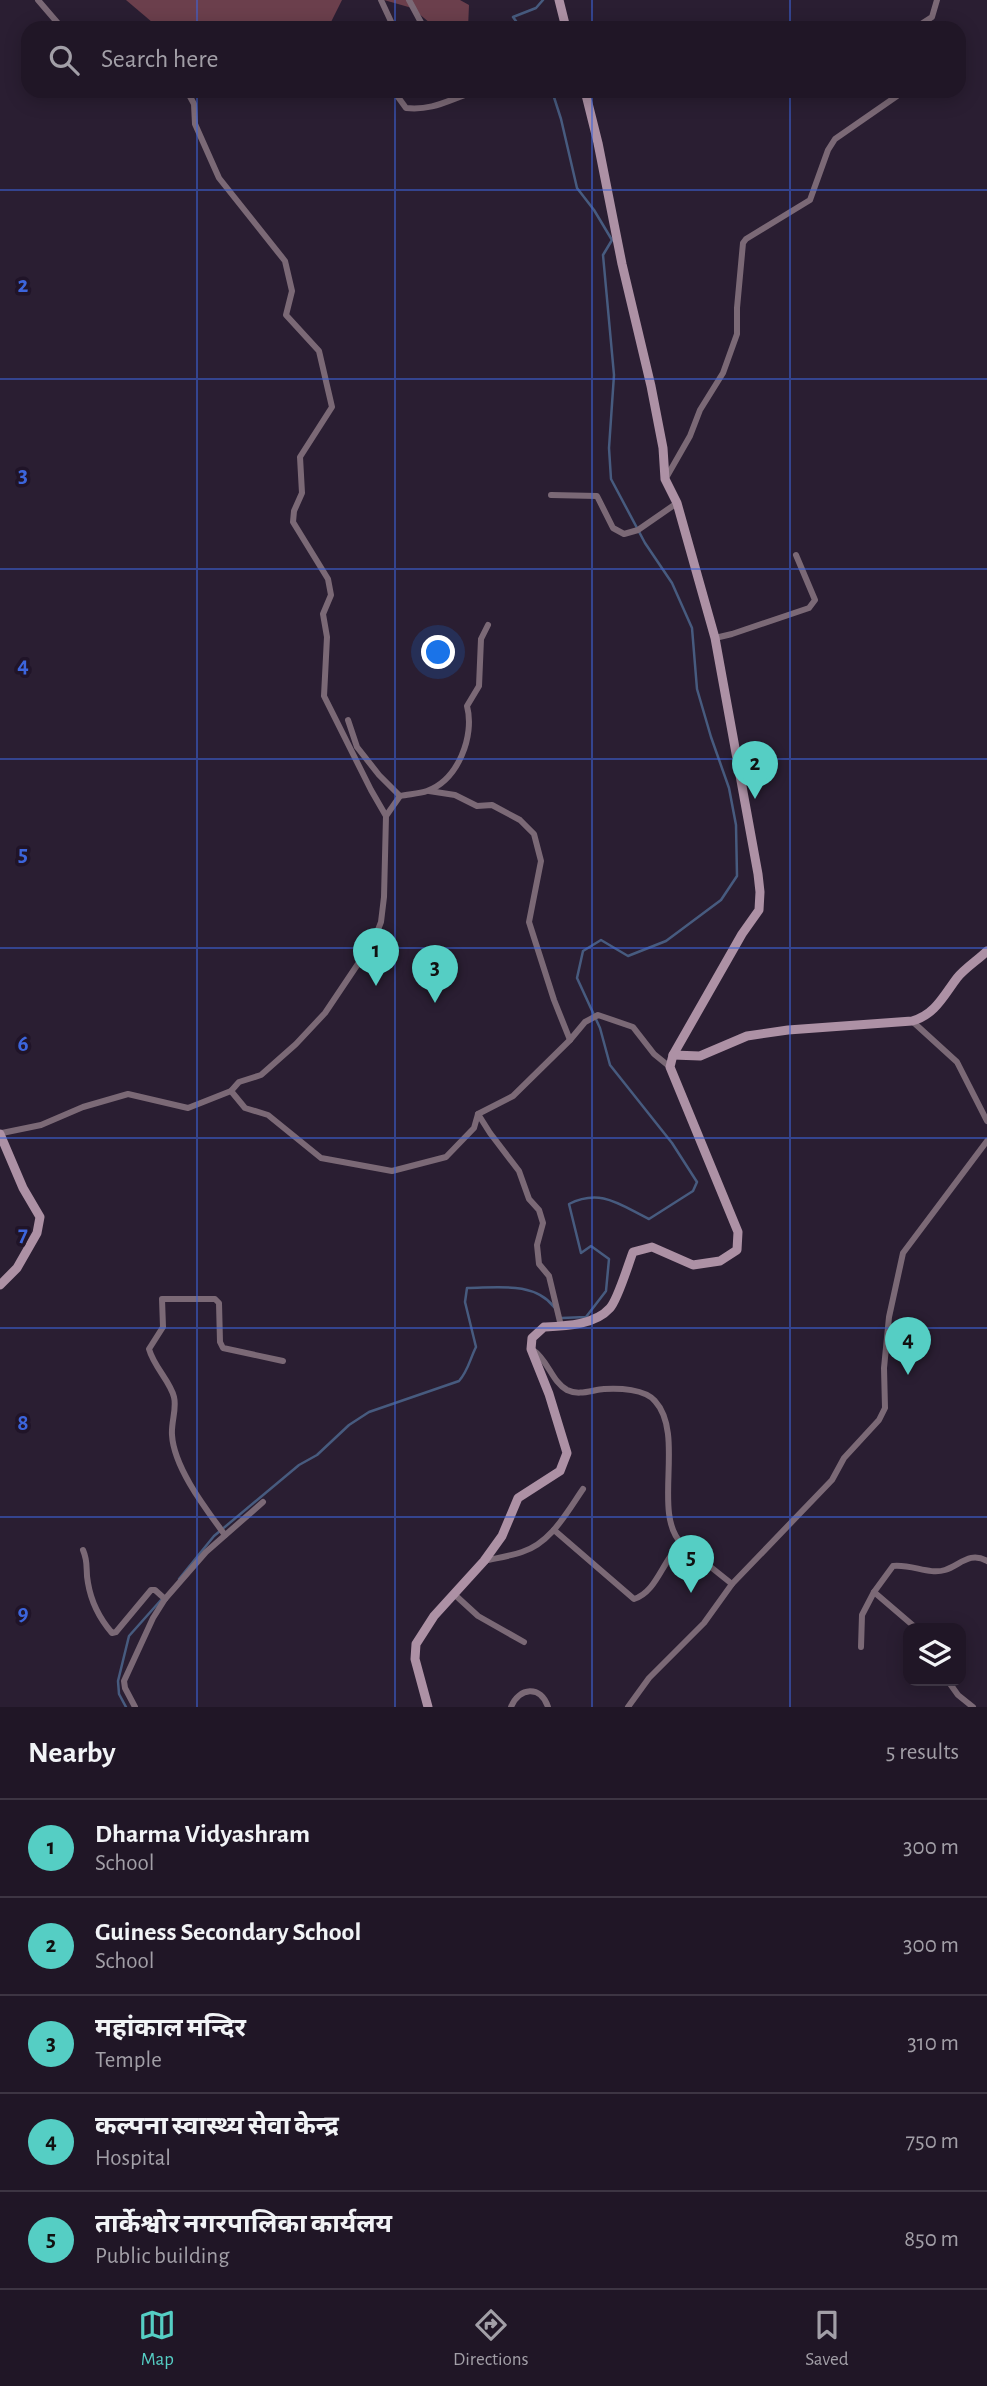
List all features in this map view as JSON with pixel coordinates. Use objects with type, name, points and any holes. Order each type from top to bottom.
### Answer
[{"type":"street","points":[[38,0],[56,21]]},
{"type":"street","points":[[381,0],[391,21]]},
{"type":"street","points":[[409,0],[420,21]]},
{"type":"street","points":[[559,0],[564,21]]},
{"type":"street","points":[[925,21],[932,16],[937,0]]},
{"type":"street","points":[[0,1285],[17,1268],[37,1233],[40,1217],[23,1188],[1,1133],[41,1125],[83,1107],[128,1094],[188,1108],[231,1091],[239,1082],[261,1075],[325,1013],[374,940],[381,922],[386,816],[324,696],[327,637],[323,614],[331,595],[328,579],[293,522],[294,511],[303,493],[300,457],[332,407],[325,373],[319,351],[286,315],[292,291],[285,261],[219,178],[195,124],[194,104],[191,98]]},
{"type":"street","points":[[399,98],[406,108],[418,109],[459,98]]},
{"type":"street","points":[[587,98],[653,398],[666,479],[677,503],[715,638],[760,892],[759,910],[742,934],[673,1055],[670,1067]]},
{"type":"street","points":[[666,479],[723,373],[737,334],[743,243],[811,199],[828,150],[835,139],[894,98]]},
{"type":"street","points":[[551,495],[597,496],[613,528],[624,534],[638,530],[677,503]]},
{"type":"street","points":[[715,638],[809,608],[815,600],[796,555]]},
{"type":"street","points":[[429,791],[452,774],[470,732],[467,706],[479,686],[481,639],[488,625]]},
{"type":"street","points":[[348,720],[357,747],[400,796]]},
{"type":"street","points":[[386,816],[400,796],[429,791],[455,795],[477,806],[492,805],[520,820],[534,834],[541,861],[529,922],[570,1040]]},
{"type":"street","points":[[673,1055],[700,1056],[747,1035],[923,1018],[941,1001],[957,978],[987,951]]},
{"type":"street","points":[[231,1091],[245,1108],[268,1115],[321,1158],[392,1171],[446,1157],[474,1128],[478,1114],[513,1096],[585,1022],[598,1015],[633,1027],[654,1054],[670,1067],[738,1232],[737,1250],[720,1261],[693,1265],[652,1247],[633,1252],[611,1307],[594,1320],[544,1327],[532,1338],[531,1349],[568,1453],[560,1471],[519,1498],[502,1536],[484,1561],[434,1616],[416,1644],[415,1659],[428,1707]]},
{"type":"street","points":[[912,1021],[957,1062],[987,1121]]},
{"type":"street","points":[[478,1114],[519,1171],[529,1199],[539,1210],[543,1223],[537,1245],[539,1264],[548,1276],[560,1323]]},
{"type":"street","points":[[628,1707],[649,1678],[704,1623],[733,1584],[832,1480],[844,1458],[883,1413],[889,1317],[903,1253],[987,1140]]},
{"type":"street","points":[[225,1535],[179,1462],[172,1435],[174,1395],[157,1370],[149,1349],[163,1327],[163,1299],[215,1299],[219,1303],[220,1342],[223,1348],[283,1361]]},
{"type":"street","points":[[531,1349],[542,1357],[565,1389],[575,1393],[604,1389],[639,1392],[653,1397],[663,1410],[668,1425],[669,1507],[677,1540],[733,1584]]},
{"type":"street","points":[[484,1561],[524,1552],[539,1544],[554,1530],[583,1489]]},
{"type":"street","points":[[135,1707],[124,1681],[153,1618],[165,1599],[206,1552],[262,1502]]},
{"type":"street","points":[[554,1530],[634,1599],[641,1597],[653,1584],[672,1551],[682,1544]]},
{"type":"street","points":[[83,1550],[88,1561],[88,1584],[100,1618],[112,1633],[116,1632],[150,1590],[155,1590],[165,1599]]},
{"type":"street","points":[[861,1647],[863,1615],[874,1592],[893,1566],[907,1565],[929,1572],[944,1571],[968,1557],[987,1561]]},
{"type":"street","points":[[874,1592],[910,1623]]},
{"type":"street","points":[[454,1594],[478,1616],[524,1642]]},
{"type":"street","points":[[952,1686],[973,1707]]},
{"type":"street","points":[[511,1707],[515,1697],[524,1692],[536,1691],[545,1698],[548,1707]]},
{"type":"shaded area","points":[[126,0],[342,0],[332,21],[151,21]]},
{"type":"shaded area","points":[[384,0],[460,0],[469,5],[468,21],[428,21],[412,8]]},
{"type":"waterway","points":[[516,21],[513,17],[536,8],[543,0]]},
{"type":"waterway","points":[[554,98],[577,188],[612,240],[603,255],[614,375],[609,448],[611,479],[645,543],[672,583],[692,628],[697,689],[729,788],[736,825],[737,876],[721,900],[666,941],[628,956],[601,940],[583,951],[577,978],[600,1028],[610,1065],[672,1143],[697,1182],[693,1191],[649,1219],[601,1198],[580,1199],[569,1204],[581,1253],[591,1246],[609,1259],[606,1291],[586,1317],[562,1318]]},
{"type":"waterway","points":[[179,1579],[214,1536],[299,1465],[317,1455],[349,1425],[369,1412],[459,1381],[476,1347],[465,1302],[467,1288],[502,1287],[525,1290],[536,1293],[554,1307]]},
{"type":"waterway","points":[[126,1707],[119,1694],[118,1681],[129,1636],[161,1600]]},
{"type":"place","name":"Guiness Secondary School","points":[[755,799]]},
{"type":"place","name":"Dharma Vidyashram","points":[[376,986]]},
{"type":"place","name":"महांकाल मन्दिर","points":[[435,1003]]},
{"type":"place","name":"कल्पना स्वास्थ्य सेवा केन्द्र","points":[[908,1375]]},
{"type":"place","name":"तार्केश्वोर नगरपालिका कार्यलय","points":[[691,1593]]}]
